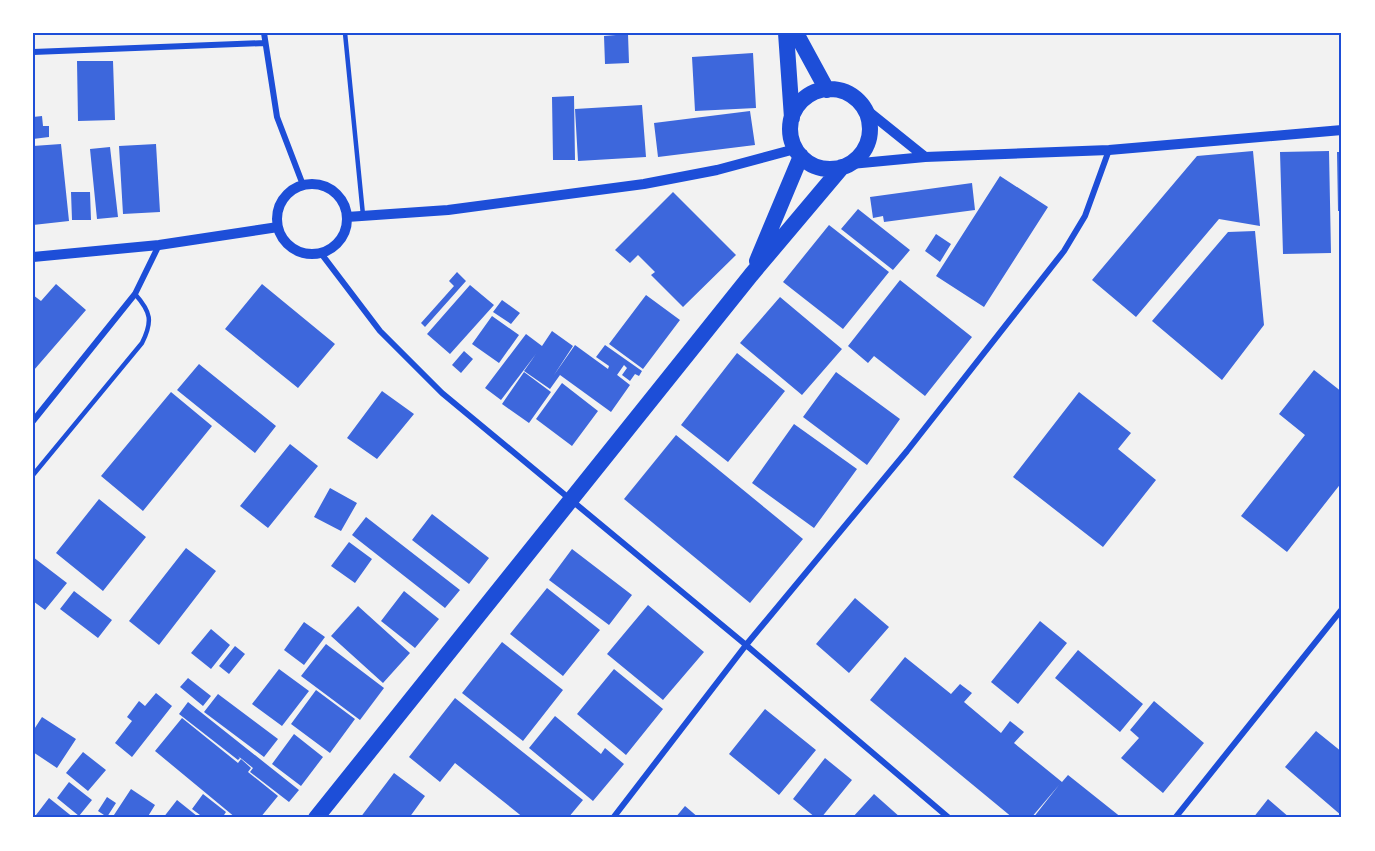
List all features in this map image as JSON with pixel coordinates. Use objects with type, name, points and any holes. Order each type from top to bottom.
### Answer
[{"type":"highway","points":[[786,33],[792,118],[790,128],[798,152],[816,167],[833,169],[846,165],[860,156],[867,145],[870,133],[869,120],[864,108],[854,98],[841,91],[818,91],[801,102],[792,118]]},
{"type":"highway","points":[[796,33],[827,90]]},
{"type":"highway","points":[[751,275],[798,152]]},
{"type":"highway","points":[[316,818],[751,275],[846,165]]},
{"type":"street","points":[[264,33],[277,117],[303,185]]},
{"type":"street","points":[[33,52],[265,44]]},
{"type":"street","points":[[864,108],[925,157]]},
{"type":"street","points":[[846,165],[925,157],[1109,150],[1342,130]]},
{"type":"street","points":[[612,818],[746,645],[907,451],[1064,251],[1085,216],[1109,150]]},
{"type":"street","points":[[347,217],[448,210],[644,184],[798,152]]},
{"type":"street","points":[[316,184],[329,188],[339,197],[347,217],[345,230],[333,246],[320,252],[303,252],[292,247],[283,238],[278,227],[277,216],[279,206],[293,189],[316,184]]},
{"type":"street","points":[[33,257],[159,245],[278,227]]},
{"type":"street","points":[[33,421],[135,294],[159,245]]},
{"type":"street","points":[[320,252],[380,331],[442,393],[571,498],[949,818]]},
{"type":"street","points":[[1175,818],[1342,609]]},
{"type":"lane","points":[[345,33],[363,216]]},
{"type":"lane","points":[[33,475],[142,344],[150,320],[146,306],[135,294]]},
{"type":"building","points":[[628,34],[629,63],[605,64],[604,36]]},
{"type":"building","points":[[753,53],[756,108],[695,111],[692,57]]},
{"type":"building","points":[[77,61],[113,61],[115,120],[78,121]]},
{"type":"building","points":[[574,96],[575,160],[553,160],[552,97]]},
{"type":"building","points":[[642,105],[646,157],[578,161],[575,109]]},
{"type":"building","points":[[750,111],[755,145],[658,157],[654,123]]},
{"type":"building","points":[[42,116],[43,126],[49,126],[49,137],[33,139],[33,117]]},
{"type":"building","points":[[61,144],[69,221],[33,225],[33,146]]},
{"type":"building","points":[[156,144],[160,212],[123,214],[119,146]]},
{"type":"building","points":[[110,147],[118,217],[97,219],[90,149]]},
{"type":"building","points":[[1253,151],[1260,226],[1219,219],[1136,317],[1092,280],[1197,156]]},
{"type":"building","points":[[1329,151],[1331,253],[1283,254],[1280,152]]},
{"type":"building","points":[[1337,152],[1342,152],[1342,211],[1338,211]]},
{"type":"building","points":[[1000,176],[1048,207],[984,307],[936,276]]},
{"type":"building","points":[[972,183],[975,210],[884,222],[883,216],[873,218],[870,197]]},
{"type":"building","points":[[71,192],[90,192],[91,220],[72,220]]},
{"type":"building","points":[[673,192],[736,255],[683,307],[651,275],[655,272],[638,255],[630,263],[615,250]]},
{"type":"building","points":[[858,209],[910,250],[893,270],[841,229]]},
{"type":"building","points":[[829,225],[889,272],[843,329],[783,282]]},
{"type":"building","points":[[1255,231],[1264,325],[1222,380],[1152,321],[1228,232]]},
{"type":"building","points":[[936,234],[951,244],[940,262],[925,251]]},
{"type":"building","points":[[457,272],[466,281],[425,327],[421,323],[454,286],[449,281]]},
{"type":"building","points":[[900,280],[972,337],[925,396],[874,356],[868,363],[848,346]]},
{"type":"building","points":[[56,284],[86,310],[34,370],[33,295],[41,301]]},
{"type":"building","points":[[262,284],[335,344],[298,388],[225,329]]},
{"type":"building","points":[[470,285],[494,305],[450,354],[427,334]]},
{"type":"building","points":[[646,295],[680,320],[643,369],[609,344]]},
{"type":"building","points":[[780,297],[842,349],[802,395],[740,343]]},
{"type":"building","points":[[502,300],[520,313],[511,324],[493,312]]},
{"type":"building","points":[[492,316],[519,335],[499,363],[472,344]]},
{"type":"building","points":[[552,331],[573,346],[554,375],[575,345],[608,369],[609,366],[596,357],[605,345],[642,371],[639,376],[635,374],[630,381],[622,375],[627,368],[624,365],[617,375],[630,385],[611,412],[560,375],[550,389],[524,371],[536,354],[501,400],[485,388],[526,334],[542,346]]},
{"type":"building","points":[[464,351],[473,359],[461,373],[452,365]]},
{"type":"building","points":[[737,353],[785,391],[728,462],[681,425]]},
{"type":"building","points":[[199,364],[276,426],[255,453],[177,390]]},
{"type":"building","points":[[1314,370],[1342,392],[1342,482],[1287,552],[1241,516],[1305,435],[1279,414]]},
{"type":"building","points":[[524,372],[551,392],[529,423],[502,404]]},
{"type":"building","points":[[836,372],[900,419],[867,465],[803,417]]},
{"type":"building","points":[[562,383],[598,411],[572,446],[536,419]]},
{"type":"building","points":[[382,391],[414,414],[377,459],[347,438]]},
{"type":"building","points":[[171,392],[212,426],[143,511],[101,476]]},
{"type":"building","points":[[1079,392],[1131,433],[1118,449],[1156,480],[1103,547],[1013,477]]},
{"type":"building","points":[[794,424],[857,469],[814,528],[752,483]]},
{"type":"building","points":[[676,435],[803,539],[750,603],[624,499]]},
{"type":"building","points":[[290,444],[318,466],[268,528],[240,506]]},
{"type":"building","points":[[330,488],[357,503],[341,531],[314,517]]},
{"type":"building","points":[[99,499],[146,537],[103,591],[56,553]]},
{"type":"building","points":[[432,514],[489,558],[469,584],[412,540]]},
{"type":"building","points":[[366,517],[460,590],[445,608],[352,535]]},
{"type":"building","points":[[349,542],[372,559],[355,583],[331,566]]},
{"type":"building","points":[[186,548],[216,571],[159,645],[129,621]]},
{"type":"building","points":[[572,549],[632,595],[609,625],[549,580]]},
{"type":"building","points":[[33,557],[67,583],[45,610],[33,601]]},
{"type":"building","points":[[547,588],[600,630],[563,676],[510,634]]},
{"type":"building","points":[[74,591],[112,620],[98,638],[60,609]]},
{"type":"building","points":[[404,591],[439,619],[415,648],[381,621]]},
{"type":"building","points":[[855,598],[889,627],[849,673],[816,644]]},
{"type":"building","points":[[648,605],[704,652],[663,700],[607,654]]},
{"type":"building","points":[[358,606],[410,653],[383,683],[331,636]]},
{"type":"building","points":[[1040,621],[1067,643],[1018,704],[991,682]]},
{"type":"building","points":[[304,622],[325,637],[304,665],[284,650]]},
{"type":"building","points":[[211,629],[230,645],[211,669],[191,653]]},
{"type":"building","points":[[502,642],[563,690],[523,741],[462,693]]},
{"type":"building","points":[[326,644],[384,688],[360,720],[301,676]]},
{"type":"building","points":[[235,646],[245,654],[229,674],[219,666]]},
{"type":"building","points":[[1078,650],[1143,704],[1120,732],[1055,678]]},
{"type":"building","points":[[905,657],[951,694],[960,684],[972,693],[964,702],[1001,733],[1010,721],[1024,732],[1014,743],[1062,782],[1068,775],[1122,818],[1033,818],[1059,785],[1031,818],[1013,818],[870,700]]},
{"type":"building","points":[[279,669],[309,691],[282,726],[252,704]]},
{"type":"building","points":[[614,669],[663,709],[626,755],[577,714]]},
{"type":"building","points":[[188,678],[211,696],[203,706],[180,687]]},
{"type":"building","points":[[316,690],[355,719],[330,753],[291,724]]},
{"type":"building","points":[[156,693],[172,706],[132,757],[115,743],[132,721],[127,717],[139,701],[145,706]]},
{"type":"building","points":[[218,694],[278,739],[264,757],[204,712]]},
{"type":"building","points":[[455,698],[583,800],[568,818],[524,818],[455,763],[440,782],[409,757]]},
{"type":"building","points":[[1154,701],[1204,743],[1163,793],[1121,758],[1139,738],[1130,730]]},
{"type":"building","points":[[188,702],[299,790],[289,802],[250,772],[253,768],[238,756],[240,758],[238,760],[179,714]]},
{"type":"building","points":[[765,709],[816,750],[779,795],[729,754]]},
{"type":"building","points":[[555,716],[601,754],[605,748],[624,764],[593,801],[529,748]]},
{"type":"building","points":[[42,717],[76,739],[57,768],[33,752],[33,731]]},
{"type":"building","points":[[182,718],[238,763],[241,759],[251,768],[248,772],[278,796],[260,818],[236,818],[155,751]]},
{"type":"building","points":[[1316,731],[1342,752],[1342,816],[1285,767]]},
{"type":"building","points":[[294,734],[323,757],[301,786],[272,764]]},
{"type":"building","points":[[83,752],[106,770],[88,791],[66,773]]},
{"type":"building","points":[[825,758],[852,780],[821,818],[816,818],[793,799]]},
{"type":"building","points":[[394,773],[425,796],[409,818],[360,818]]},
{"type":"building","points":[[69,782],[92,800],[79,816],[57,798]]},
{"type":"building","points":[[131,789],[155,805],[147,818],[112,818]]},
{"type":"building","points":[[203,794],[226,812],[222,818],[204,818],[192,809]]},
{"type":"building","points":[[874,794],[901,818],[852,818]]},
{"type":"building","points":[[107,797],[116,803],[107,817],[98,811]]},
{"type":"building","points":[[49,798],[74,818],[40,818],[36,815]]},
{"type":"building","points":[[1268,799],[1290,818],[1253,818]]},
{"type":"building","points":[[177,800],[197,816],[196,818],[163,818]]},
{"type":"building","points":[[685,806],[699,818],[675,818]]}]
